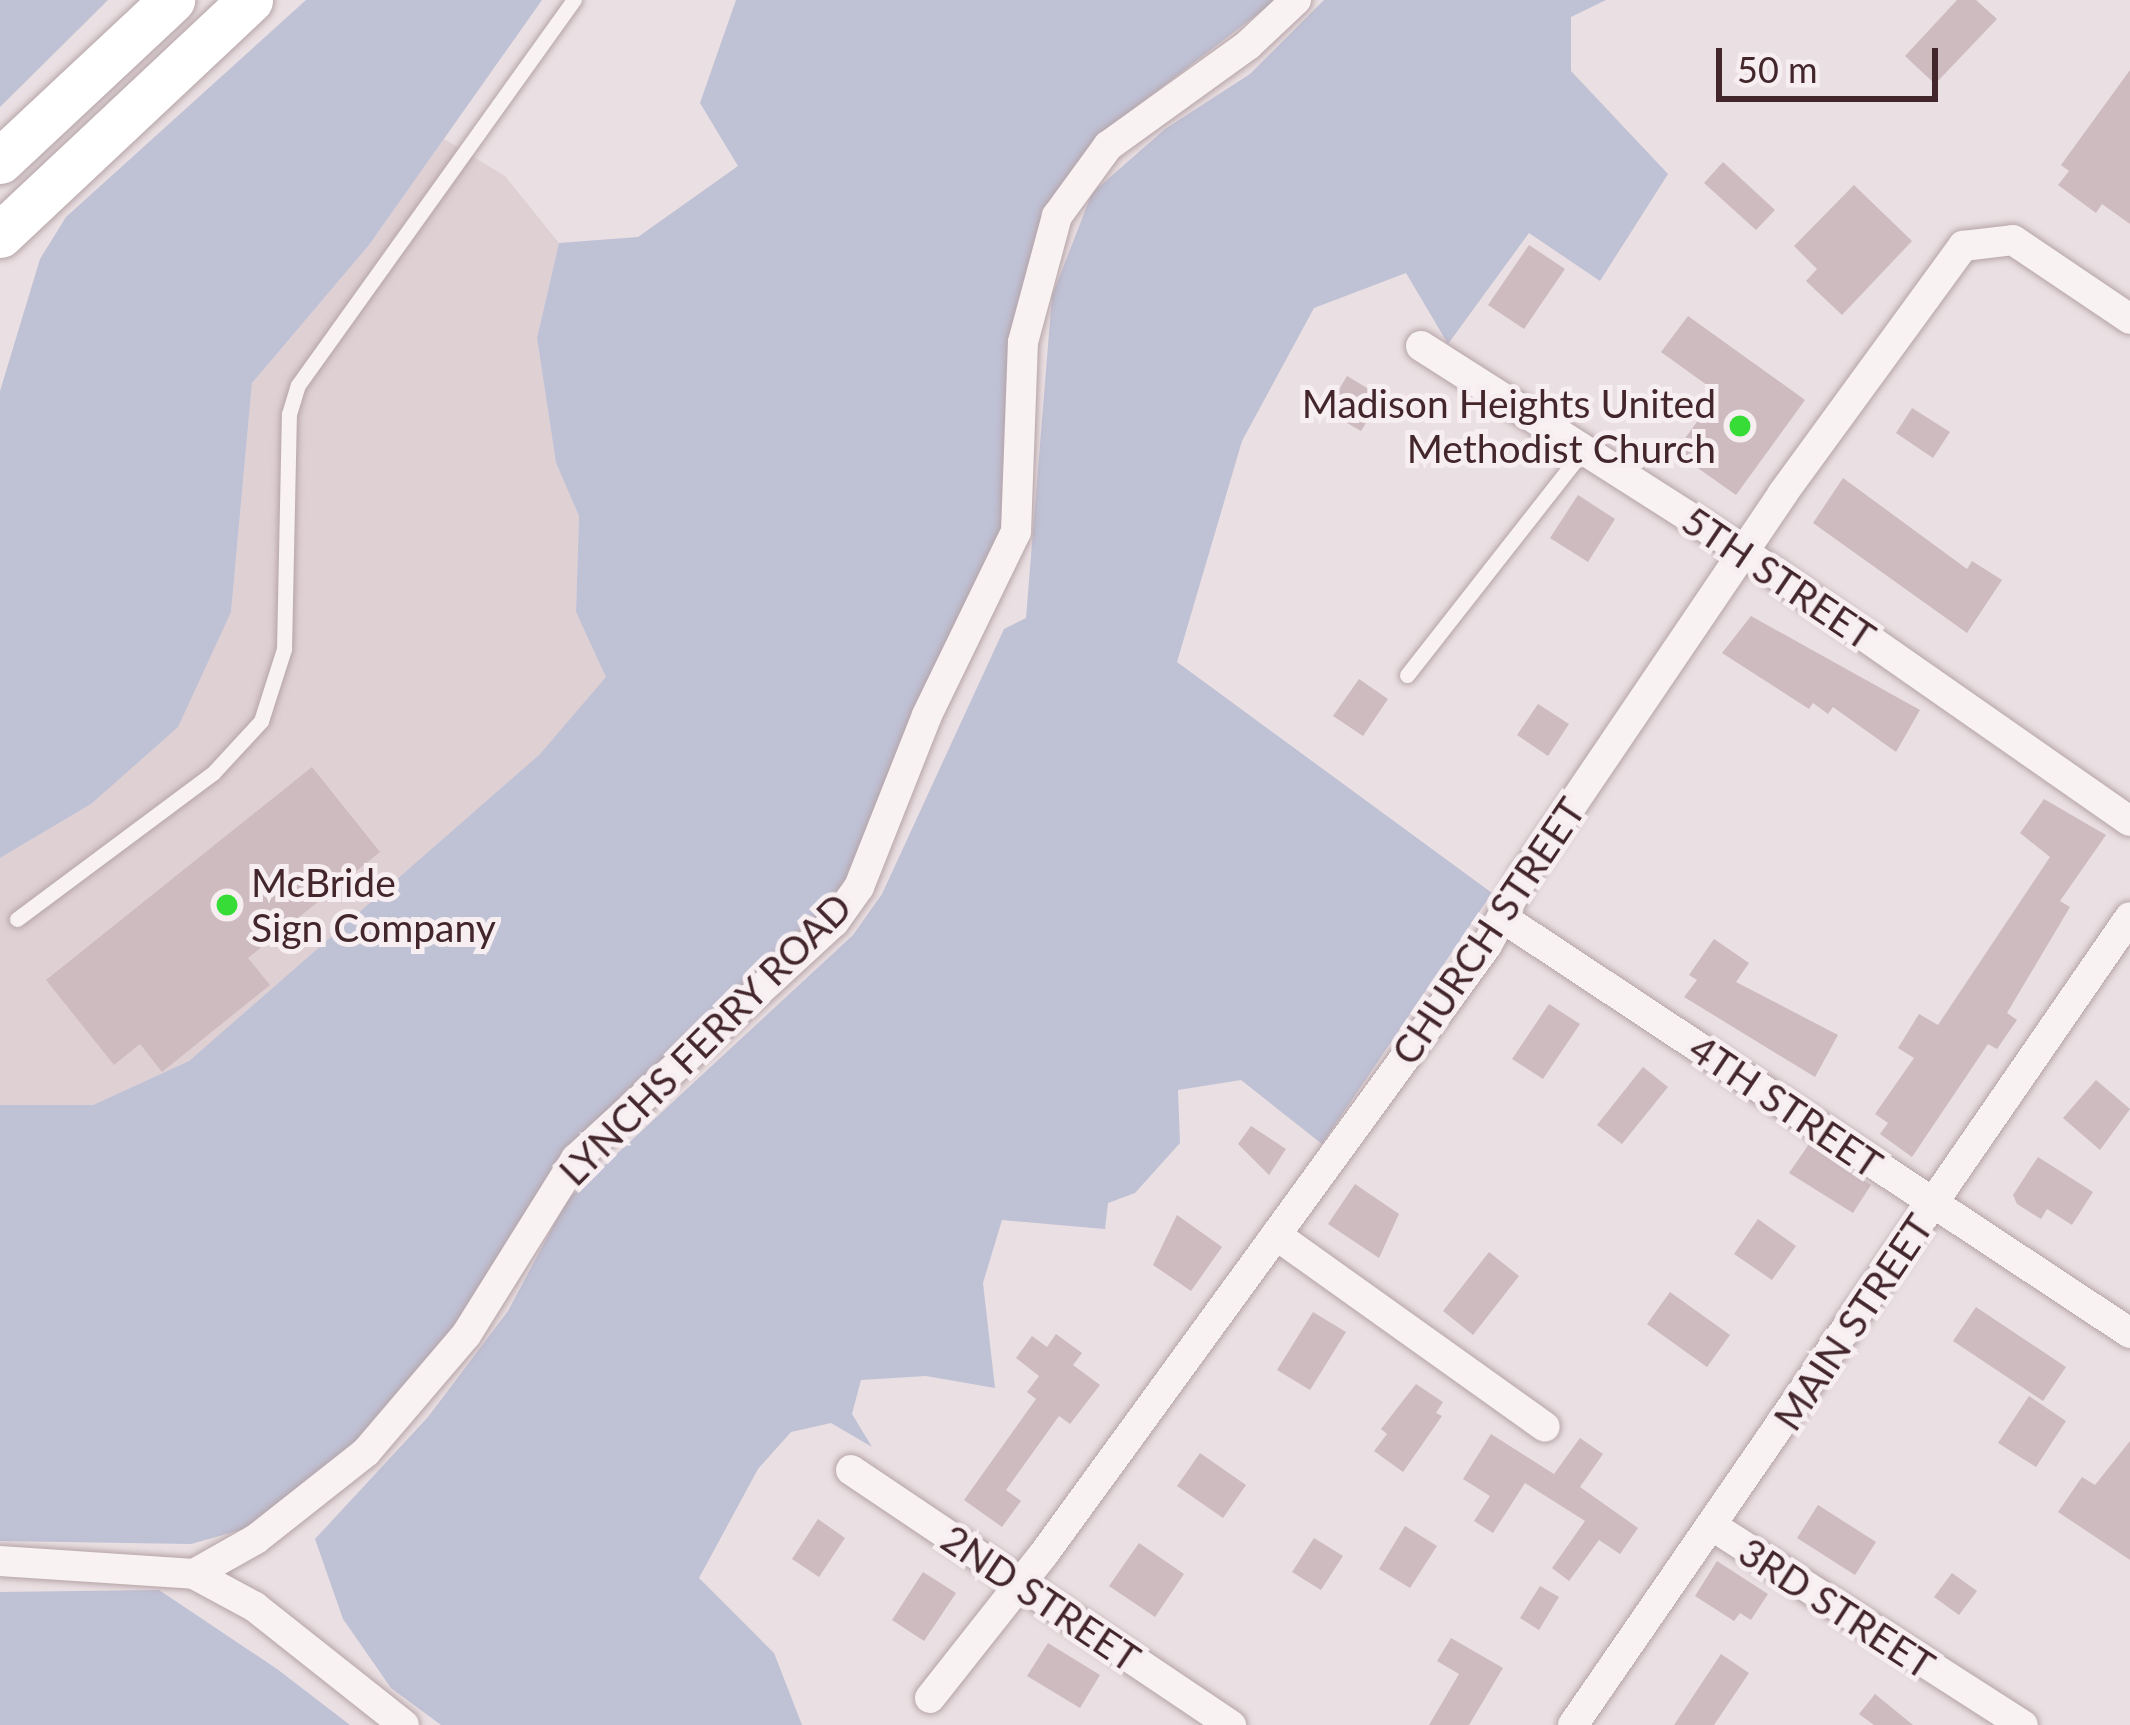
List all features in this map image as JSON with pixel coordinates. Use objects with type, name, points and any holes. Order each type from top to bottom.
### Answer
[{"type":"main road","points":[[0,160],[172,0]]},
{"type":"main road","points":[[0,236],[250,0]]},
{"type":"street","name":"LYNCHS FERRY ROAD","points":[[194,1574],[256,1539],[366,1452],[466,1335],[576,1159],[833,922],[859,887],[927,715],[1016,532],[1023,342],[1057,216],[1108,146],[1248,45],[1296,0]]},
{"type":"street","name":"CHURCH STREET","points":[[930,1698],[1022,1582],[1503,918],[1744,552],[1963,246],[2013,240],[2130,320]]},
{"type":"street","name":"5TH STREET","points":[[1421,346],[1744,552],[2130,821]]},
{"type":"street","name":"MAIN STREET","points":[[1573,1725],[1714,1527],[2130,916]]},
{"type":"street","name":"4TH STREET","points":[[1503,918],[2130,1333]]},
{"type":"street","points":[[1276,1234],[1544,1427]]},
{"type":"street","name":"2ND STREET","points":[[851,1470],[1231,1725]]},
{"type":"street","name":"3RD STREET","points":[[1714,1527],[2024,1725]]},
{"type":"street","points":[[0,1561],[194,1574],[255,1607],[404,1725]]},
{"type":"lane","points":[[17,919],[213,773],[261,721],[284,649],[289,414],[298,385],[574,0]]},
{"type":"lane","points":[[1407,675],[1584,448]]},
{"type":"shaded area","points":[[0,0],[108,0],[0,107]]},
{"type":"shaded area","points":[[306,0],[542,0],[369,245],[252,383],[231,612],[178,727],[91,804],[0,858],[0,391],[40,259],[66,217]]},
{"type":"shaded area","points":[[736,0],[1276,0],[1098,136],[1045,210],[1010,340],[1003,529],[847,880],[823,913],[565,1150],[455,1327],[357,1442],[248,1528],[191,1544],[0,1541],[0,1105],[93,1105],[189,1061],[540,754],[606,677],[576,612],[579,516],[556,463],[537,338],[559,243],[638,237],[738,166],[700,103]]},
{"type":"shaded area","points":[[1324,0],[1606,0],[1571,17],[1571,71],[1668,174],[1600,281],[1529,233],[1448,344],[1406,273],[1314,308],[1242,441],[1177,662],[1492,893],[1322,1144],[1241,1080],[1178,1090],[1180,1143],[1135,1193],[1108,1203],[1105,1229],[1002,1220],[983,1283],[995,1388],[926,1376],[861,1380],[852,1414],[872,1447],[831,1423],[791,1432],[758,1469],[699,1578],[774,1653],[802,1725],[441,1725],[391,1688],[343,1619],[315,1539],[428,1417],[508,1311],[567,1200],[853,935],[882,894],[1004,629],[1026,618],[1052,296],[1092,193],[1165,129],[1250,74]]},
{"type":"shaded area","points":[[444,139],[505,176],[559,243],[537,338],[556,463],[579,516],[576,612],[607,677],[540,754],[189,1061],[93,1105],[0,1105],[0,858],[91,804],[231,612],[252,383],[369,245]]},
{"type":"shaded area","points":[[159,1590],[350,1725],[0,1725],[0,1592]]},
{"type":"building","points":[[1957,0],[1976,0],[1997,19],[1935,84],[1905,56]]},
{"type":"building","points":[[2130,70],[2130,224],[2102,204],[2096,213],[2058,185],[2069,171],[2061,165]]},
{"type":"building","points":[[1723,162],[1775,210],[1756,230],[1704,183]]},
{"type":"building","points":[[1854,185],[1912,241],[1842,315],[1806,281],[1817,269],[1794,246]]},
{"type":"building","points":[[1529,245],[1565,269],[1524,329],[1488,305]]},
{"type":"building","name":"Madison Heights United Methodist Church","points":[[1688,316],[1805,400],[1736,495],[1675,452],[1718,393],[1661,352]]},
{"type":"building","points":[[1347,376],[1382,397],[1361,431],[1326,411]]},
{"type":"building","points":[[1912,408],[1950,432],[1933,458],[1896,433]]},
{"type":"building","points":[[1843,478],[1967,569],[1972,561],[2002,580],[1967,633],[1813,523]]},
{"type":"building","points":[[1578,495],[1615,519],[1588,562],[1550,538]]},
{"type":"building","points":[[1751,616],[1920,710],[1896,752],[1833,707],[1828,714],[1813,703],[1809,709],[1722,653]]},
{"type":"building","points":[[1359,679],[1388,699],[1363,736],[1333,716]]},
{"type":"building","points":[[1538,704],[1569,724],[1548,756],[1517,735]]},
{"type":"building","name":"McBride Sign Company","points":[[312,767],[380,852],[248,958],[270,985],[162,1072],[140,1044],[114,1065],[46,980]]},
{"type":"building","points":[[2044,799],[2106,835],[2060,901],[2070,907],[2007,1013],[2017,1020],[1997,1049],[1988,1044],[1912,1157],[1880,1134],[1888,1123],[1875,1114],[1914,1058],[1898,1048],[1919,1014],[1938,1025],[2050,857],[2020,833]]},
{"type":"building","points":[[1714,939],[1749,963],[1736,982],[1838,1035],[1815,1077],[1684,997],[1697,980],[1689,975]]},
{"type":"building","points":[[1549,1004],[1580,1024],[1543,1079],[1512,1059]]},
{"type":"building","points":[[1643,1067],[1668,1087],[1622,1144],[1597,1125]]},
{"type":"building","points":[[2096,1080],[2130,1109],[2100,1150],[2063,1118]]},
{"type":"building","points":[[1251,1126],[1286,1149],[1269,1175],[1238,1144]]},
{"type":"building","points":[[1809,1144],[1871,1185],[1853,1213],[1789,1173]]},
{"type":"building","points":[[2038,1157],[2093,1192],[2072,1225],[2047,1209],[2041,1219],[2017,1204],[2013,1195]]},
{"type":"building","points":[[1355,1184],[1399,1214],[1379,1258],[1328,1224]]},
{"type":"building","points":[[1177,1215],[1222,1247],[1191,1291],[1153,1265]]},
{"type":"building","points":[[1758,1219],[1796,1246],[1772,1280],[1734,1254]]},
{"type":"building","points":[[1489,1252],[1519,1276],[1473,1335],[1443,1311]]},
{"type":"building","points":[[1670,1292],[1730,1335],[1707,1367],[1647,1324]]},
{"type":"building","points":[[1976,1307],[2066,1367],[2043,1401],[1953,1341]]},
{"type":"building","points":[[1313,1312],[1346,1332],[1310,1390],[1277,1370]]},
{"type":"building","points":[[1056,1334],[1082,1353],[1073,1365],[1100,1385],[1070,1424],[1059,1416],[1006,1490],[1021,1501],[1002,1527],[964,1500],[1036,1399],[1027,1392],[1039,1376],[1016,1358],[1032,1336],[1047,1347]]},
{"type":"building","points":[[1416,1384],[1443,1402],[1436,1413],[1442,1416],[1403,1472],[1374,1451],[1387,1434],[1381,1429]]},
{"type":"building","points":[[2029,1396],[2066,1421],[2036,1467],[1998,1443]]},
{"type":"building","points":[[1491,1434],[1554,1474],[1580,1438],[1603,1454],[1580,1487],[1638,1528],[1620,1554],[1599,1540],[1569,1581],[1552,1568],[1585,1521],[1525,1483],[1493,1533],[1474,1521],[1490,1496],[1463,1479]]},
{"type":"building","points":[[2130,1441],[2130,1560],[2058,1512],[2082,1477],[2095,1485]]},
{"type":"building","points":[[1200,1453],[1246,1485],[1223,1518],[1177,1486]]},
{"type":"building","points":[[1818,1505],[1876,1542],[1855,1575],[1797,1538]]},
{"type":"building","points":[[818,1519],[845,1538],[819,1577],[792,1559]]},
{"type":"building","points":[[1405,1526],[1437,1546],[1410,1588],[1379,1569]]},
{"type":"building","points":[[1314,1538],[1343,1556],[1321,1590],[1292,1572]]},
{"type":"building","points":[[1139,1543],[1184,1574],[1155,1617],[1109,1586]]},
{"type":"building","points":[[1717,1561],[1768,1594],[1751,1620],[1740,1613],[1734,1621],[1695,1596]]},
{"type":"building","points":[[923,1572],[956,1593],[924,1641],[892,1620]]},
{"type":"building","points":[[1952,1573],[1977,1591],[1959,1615],[1934,1597]]},
{"type":"building","points":[[1540,1586],[1559,1597],[1539,1630],[1520,1618]]},
{"type":"building","points":[[1451,1638],[1503,1668],[1469,1725],[1429,1725],[1459,1674],[1437,1661]]},
{"type":"building","points":[[1048,1643],[1100,1675],[1080,1708],[1027,1676]]},
{"type":"building","points":[[1721,1654],[1749,1673],[1714,1725],[1674,1725]]},
{"type":"building","points":[[1875,1694],[1913,1725],[1874,1725],[1859,1714]]},
{"type":"place","name":"Madison Heights United Methodist Church","points":[[1740,426]]},
{"type":"place","name":"McBride Sign Company","points":[[227,905]]}]
